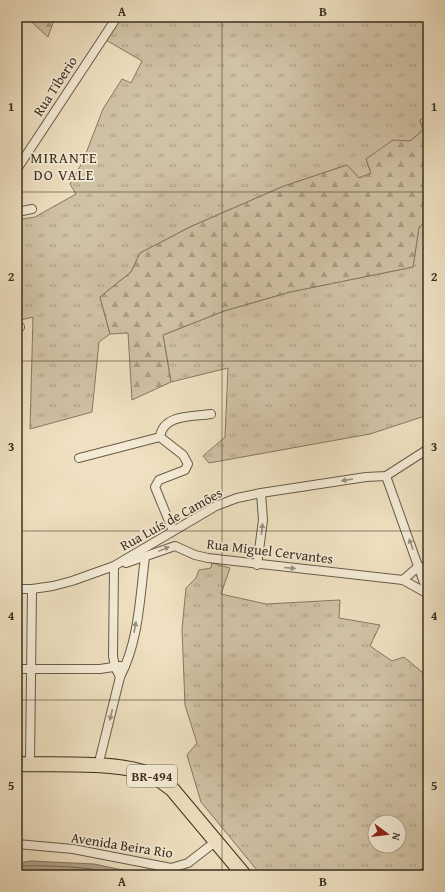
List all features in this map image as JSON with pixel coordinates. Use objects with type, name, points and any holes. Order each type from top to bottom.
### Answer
[{"type":"highway","name":"BR-494","points":[[24,765],[98,766],[134,770],[149,774],[161,780],[190,809],[215,842],[244,875]]},
{"type":"street","name":"Rua Tiberio","points":[[17,169],[117,17]]},
{"type":"street","points":[[17,212],[32,210]]},
{"type":"street","points":[[160,437],[164,424],[170,420],[211,414]]},
{"type":"street","points":[[79,458],[160,437]]},
{"type":"street","points":[[160,437],[183,455],[188,464],[185,470],[159,480],[155,487],[173,531]]},
{"type":"street","name":"Rua Luís de Camões","points":[[17,589],[32,589],[72,581],[114,566],[216,506],[237,498],[366,477],[386,476],[428,449]]},
{"type":"street","points":[[386,476],[428,595]]},
{"type":"street","points":[[257,565],[264,520],[261,493]]},
{"type":"street","name":"Rua Miguel Cervantes","points":[[114,566],[175,546],[195,555],[208,558],[257,565],[404,580],[428,595]]},
{"type":"street","points":[[98,766],[120,677],[126,665],[136,619],[145,557]]},
{"type":"street","points":[[114,566],[113,644],[115,667],[120,677]]},
{"type":"street","points":[[404,580],[419,566]]},
{"type":"street","points":[[24,765],[30,668],[32,589]]},
{"type":"street","points":[[17,669],[100,669],[126,665]]},
{"type":"street","name":"Avenida Beira Rio","points":[[17,844],[73,849],[171,868],[188,863],[215,842]]},
{"type":"green space","points":[[26,17],[55,17],[48,37]]},
{"type":"green space","points":[[121,17],[428,17],[428,115],[420,120],[423,130],[410,141],[366,159],[371,173],[359,178],[347,165],[284,186],[190,227],[140,253],[131,272],[100,297],[110,334],[99,342],[92,412],[30,429],[33,317],[17,321],[17,220],[35,217],[76,194],[70,184],[83,161],[103,109],[122,79],[131,83],[142,61],[106,40]]},
{"type":"green space","points":[[428,115],[428,221],[419,227],[413,267],[290,292],[224,311],[163,335],[171,382],[132,400],[128,333],[110,334],[100,297],[131,272],[140,253],[190,227],[284,186],[347,165],[359,178],[371,173],[366,159],[393,140],[410,141],[423,130],[420,120]]},
{"type":"green space","points":[[428,221],[428,415],[370,434],[209,463],[203,456],[225,437],[228,368],[171,382],[163,335],[224,311],[290,292],[413,267],[419,227]]},
{"type":"green space","points":[[212,563],[230,568],[221,594],[266,604],[340,600],[339,618],[380,625],[370,646],[392,661],[404,657],[428,677],[428,867],[422,875],[261,875],[201,802],[187,755],[197,743],[185,705],[182,629],[186,588],[196,578],[199,570],[211,568]]},
{"type":"water","points":[[31,861],[94,864],[147,875],[17,875],[17,863]]},
{"type":"district","name":"MIRANTE DO VALE","points":[[64,166]]}]
